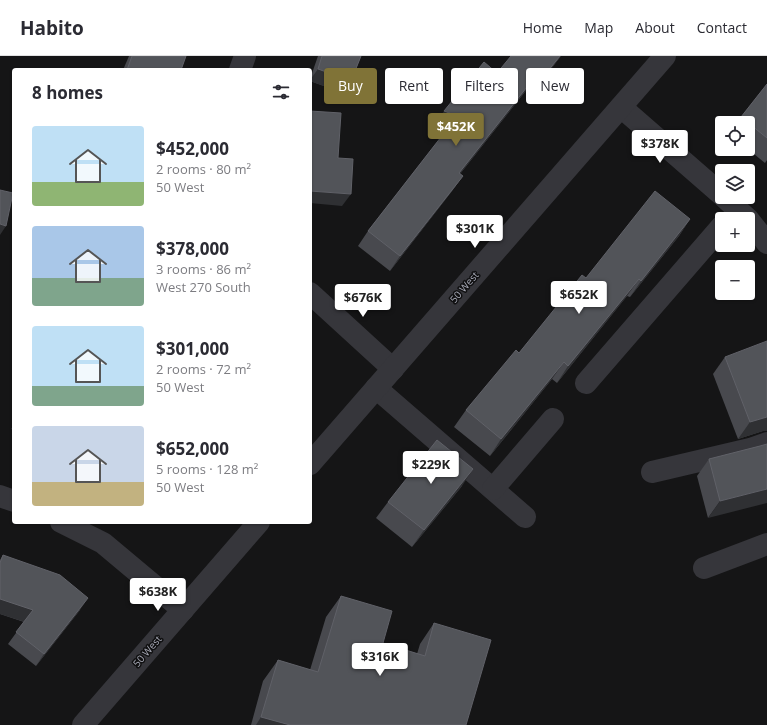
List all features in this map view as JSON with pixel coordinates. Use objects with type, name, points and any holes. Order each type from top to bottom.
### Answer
[{"type":"street","points":[[241,68],[245,56]]},
{"type":"street","name":"50 West","points":[[312,462],[665,56]]},
{"type":"street","points":[[621,107],[728,205],[748,218],[767,242]]},
{"type":"street","points":[[586,383],[715,234]]},
{"type":"street","points":[[312,295],[393,369]]},
{"type":"street","points":[[376,388],[526,517]]},
{"type":"street","points":[[493,489],[553,419]]},
{"type":"street","points":[[652,472],[750,449],[767,443]]},
{"type":"street","points":[[0,496],[12,500]]},
{"type":"street","points":[[65,524],[103,543],[183,610]]},
{"type":"street","name":"50 West","points":[[83,725],[257,524]]},
{"type":"street","points":[[704,568],[767,544]]},
{"type":"building","points":[[132,56],[186,56],[182,68],[128,68]]},
{"type":"building","points":[[322,56],[361,56],[356,68],[324,68],[324,71],[318,69]]},
{"type":"building","points":[[511,56],[560,56],[550,68],[526,68],[526,88],[518,98],[518,68],[501,68]]},
{"type":"building","points":[[484,62],[491,68],[479,68]]},
{"type":"building","points":[[767,84],[767,138],[755,128],[755,116],[742,116]]},
{"type":"building","points":[[451,102],[451,104],[514,104],[459,173],[463,176],[400,256],[368,231],[455,119],[460,120],[460,117],[444,111]]},
{"type":"building","points":[[312,111],[341,113],[338,158],[353,159],[351,194],[312,191]]},
{"type":"building","points":[[0,190],[12,193],[12,198],[6,226],[0,224]]},
{"type":"building","points":[[655,191],[690,219],[641,281],[639,279],[568,366],[564,362],[501,439],[466,410],[516,350],[519,353],[582,275],[586,278]]},
{"type":"building","points":[[767,341],[767,417],[750,422],[725,357]]},
{"type":"building","points":[[437,440],[473,469],[424,530],[388,502]]},
{"type":"building","points":[[767,444],[767,489],[720,501],[709,459]]},
{"type":"building","points":[[3,555],[60,575],[88,598],[44,654],[16,632],[33,610],[0,599],[0,563]]},
{"type":"building","points":[[341,596],[392,611],[383,643],[425,656],[434,623],[491,640],[466,725],[290,725],[261,717],[278,660],[318,672]]}]
